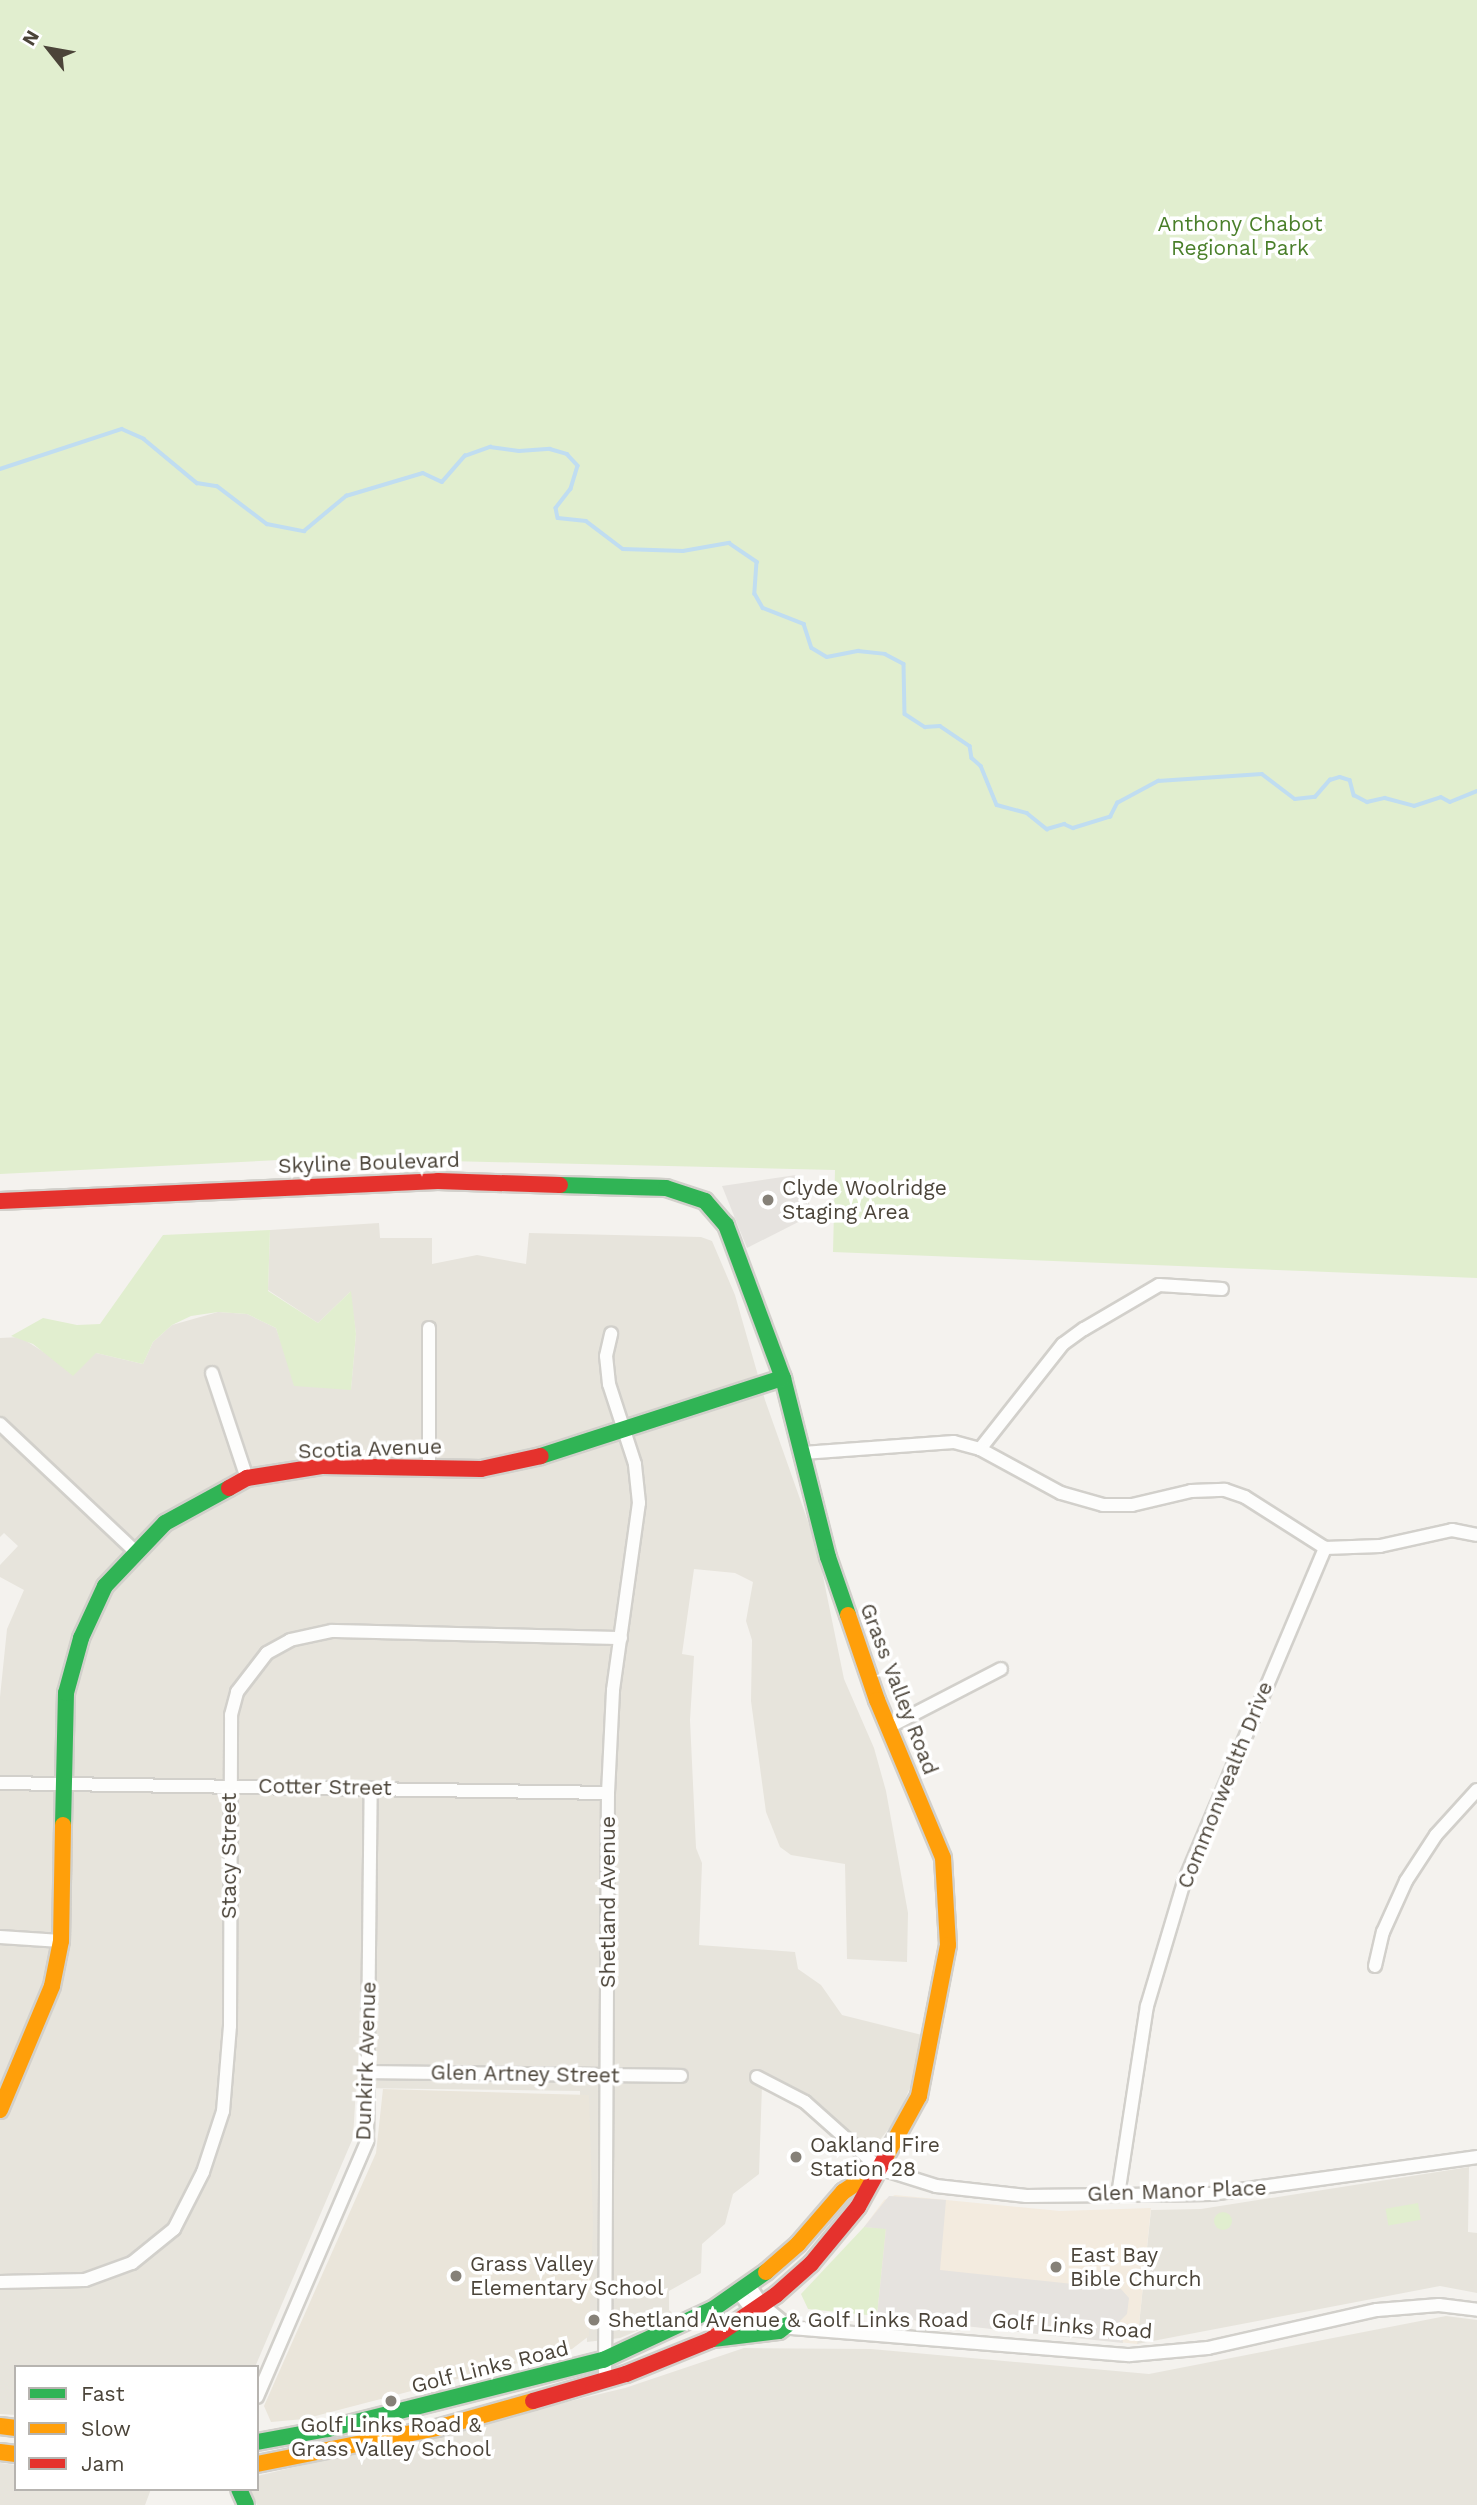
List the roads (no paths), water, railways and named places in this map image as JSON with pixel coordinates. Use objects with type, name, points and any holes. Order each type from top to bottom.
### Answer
[{"type":"main road","name":"Skyline Boulevard","points":[[0,1201],[331,1183],[506,1182],[680,1189],[705,1201],[726,1225]]},
{"type":"main road","name":"Grass Valley Road","points":[[726,1225],[783,1378],[828,1557],[889,1727],[943,1858],[948,1945],[919,2096],[840,2231],[811,2264],[757,2308]]},
{"type":"main road","name":"Scotia Avenue","points":[[0,2110],[52,1986],[61,1941],[66,1693],[81,1638],[105,1586],[136,1552],[195,1504],[247,1478],[323,1466],[481,1469],[552,1454],[624,1428],[783,1378]]},
{"type":"main road","name":"Grass Valley Road","points":[[744,2289],[797,2244],[842,2192],[879,2168]]},
{"type":"main road","name":"Golf Links Road","points":[[259,2442],[328,2429],[603,2360],[665,2334],[744,2289]]},
{"type":"main road","name":"Golf Links Road","points":[[259,2464],[281,2463],[437,2428],[605,2380],[710,2340],[757,2308]]},
{"type":"main road","points":[[710,2340],[779,2331],[787,2325]]},
{"type":"street","points":[[980,1449],[1063,1344],[1084,1329],[1160,1285],[1222,1289]]},
{"type":"street","points":[[429,1328],[429,1466]]},
{"type":"street","name":"Shetland Avenue","points":[[605,2380],[603,2360],[608,1793],[613,1690],[639,1503],[635,1464],[609,1384],[606,1356],[611,1334]]},
{"type":"street","points":[[212,1373],[247,1478]]},
{"type":"street","points":[[0,1424],[136,1552]]},
{"type":"street","points":[[803,1453],[928,1441],[980,1449],[1061,1493],[1103,1505],[1132,1505],[1191,1491],[1225,1490],[1252,1501],[1299,1535],[1325,1548],[1380,1546],[1452,1530],[1477,1535]]},
{"type":"street","name":"Commonwealth Drive","points":[[1118,2195],[1147,2006],[1184,1882],[1325,1548]]},
{"type":"street","name":"Stacy Street","points":[[0,2283],[85,2280],[132,2263],[174,2229],[203,2172],[223,2111],[230,2026],[228,1786],[231,1715],[237,1692],[267,1653],[290,1640],[332,1631],[621,1638]]},
{"type":"street","points":[[889,1727],[1001,1668]]},
{"type":"street","name":"Cotter Street","points":[[0,1783],[608,1793]]},
{"type":"street","name":"Dunkirk Avenue","points":[[259,2392],[366,2141],[371,1788]]},
{"type":"street","points":[[1375,1966],[1383,1932],[1406,1881],[1436,1835],[1477,1790]]},
{"type":"street","points":[[0,1937],[61,1941]]},
{"type":"street","name":"Glen Artney Street","points":[[369,2072],[681,2076]]},
{"type":"street","points":[[757,2077],[805,2102],[879,2168]]},
{"type":"street","name":"Glen Manor Place","points":[[879,2168],[936,2186],[1026,2196],[1211,2194],[1297,2185],[1477,2157]]},
{"type":"street","points":[[744,2289],[757,2308]]},
{"type":"street","name":"Golf Links Road","points":[[757,2308],[767,2325],[1130,2355],[1208,2348],[1377,2310],[1439,2305],[1477,2310]]},
{"type":"waterway","points":[[0,469],[122,429],[144,439],[197,483],[217,486],[267,524],[304,531],[346,496],[423,473],[442,482],[465,456],[490,447],[519,451],[550,449],[567,454],[578,466],[571,489],[556,508],[558,518],[586,521],[623,549],[683,551],[729,543],[757,562],[755,594],[763,608],[804,624],[812,648],[827,657],[858,651],[885,654],[904,664],[905,714],[925,727],[940,726],[970,746],[972,758],[981,766],[997,805],[1027,813],[1047,829],[1064,824],[1073,828],[1110,817],[1117,803],[1158,781],[1262,774],[1295,799],[1315,797],[1330,780],[1340,777],[1350,780],[1354,795],[1367,802],[1385,798],[1414,806],[1441,797],[1450,802],[1477,791]]},
{"type":"place","name":"Clyde Woolridge Staging Area","points":[[768,1200]]},
{"type":"place","name":"Oakland Fire Station 28","points":[[796,2157]]},
{"type":"place","name":"East Bay Bible Church","points":[[1056,2267]]},
{"type":"place","name":"Grass Valley Elementary School","points":[[456,2276]]},
{"type":"place","name":"Shetland Avenue & Golf Links Road","points":[[594,2320]]},
{"type":"place","name":"Golf Links Road & Grass Valley School","points":[[391,2401]]},
{"type":"park label","name":"Anthony Chabot Regional Park","points":[[1240,236]]}]
